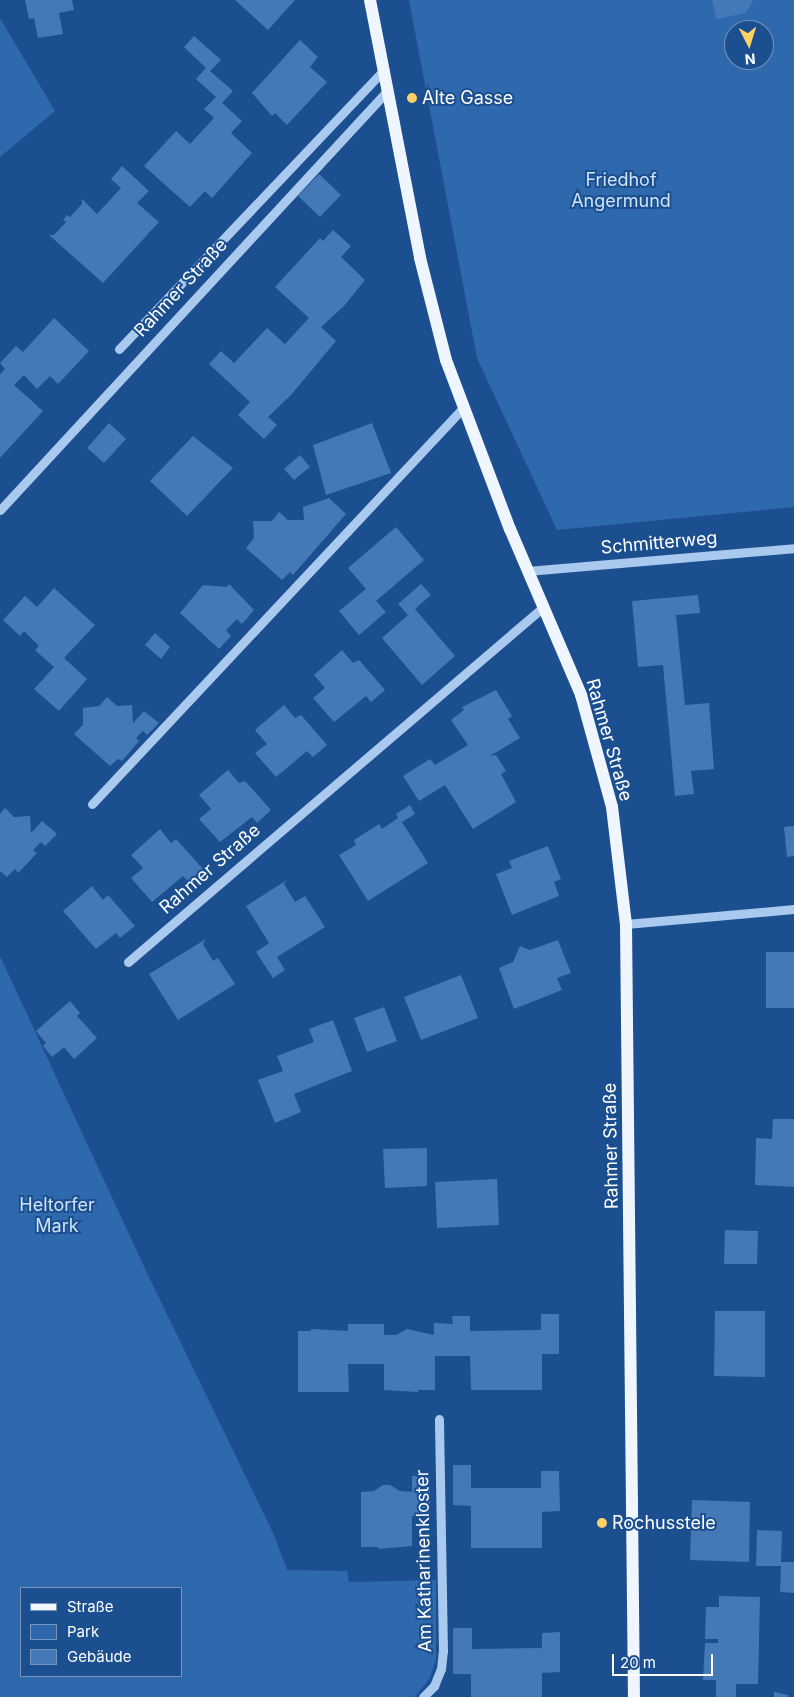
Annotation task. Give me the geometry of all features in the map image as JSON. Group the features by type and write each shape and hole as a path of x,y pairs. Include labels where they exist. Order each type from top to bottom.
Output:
{"main road":[{"name":"Rahmer Straße","path":"370,0 433,314 462,408 542,608 581,694 602,762 612,807 626,924 634,1697"}],"street":[{"path":"119,349 384,70"},
{"name":"Rahmer Straße","path":"0,510 388,90"},
{"path":"92,804 462,408"},
{"name":"Schmitterweg","path":"527,571 794,548"},
{"name":"Rahmer Straße","path":"128,962 542,608"},
{"path":"626,924 794,909"},
{"name":"Am Katharinenkloster","path":"423,1697 434,1686 443,1652 439,1419"}],"green space":[{"name":"Friedhof Angermund","path":"409,0 794,0 794,507 557,530 477,358"},
{"path":"0,18 55,111 0,157"},
{"name":"Heltorfer Mark","path":"0,956 148,1275 274,1535 287,1570 347,1571 349,1582 436,1580 436,1659 430,1678 415,1697 0,1697"}],"building":[{"path":"25,0 72,0 74,10 59,13 63,34 38,38 34,18 29,19"},
{"path":"235,0 295,0 268,30"},
{"path":"712,0 753,1 746,13 716,19"},
{"path":"194,36 221,60 210,71 233,91 222,103 242,121 231,133 252,153 212,198 205,191 190,207 144,166 176,131 190,144 214,118 204,109 216,97 196,79 206,68 184,47"},
{"path":"300,40 318,57 310,67 327,82 287,125 275,113 272,116 252,93"},
{"path":"122,166 149,191 137,203 159,222 103,283 49,235 54,235 66,222 63,220 67,215 70,217 82,204 82,199 97,214 121,188 111,179"},
{"path":"319,174 341,195 320,217 298,196"},
{"path":"333,230 351,246 341,257 365,280 344,306 321,327 336,341 291,395 268,417 277,425 264,439 238,415 250,402 209,364 221,351 234,363 267,328 285,344 309,318 275,287 320,238 323,241"},
{"path":"54,318 89,351 58,384 50,376 37,389 24,375 14,385 43,411 0,458 0,374 5,369 0,363 16,346 23,352"},
{"path":"109,423 126,439 104,463 87,448"},
{"path":"372,423 391,473 326,495 313,445"},
{"path":"193,436 233,468 187,516 150,481"},
{"path":"300,455 310,467 294,480 284,469"},
{"path":"329,498 346,514 293,575 290,572 282,580 246,548 254,538 253,521 272,521 279,512 288,520 304,520 303,507"},
{"path":"396,527 424,560 376,601 386,612 359,635 339,611 366,589 348,568"},
{"path":"229,584 254,610 242,624 237,619 226,630 231,636 219,649 180,613 203,585 227,587"},
{"path":"421,584 431,595 415,609 455,656 422,685 382,638 408,615 398,604"},
{"path":"54,588 95,625 64,658 87,679 59,711 34,689 54,667 35,650 39,646 24,631 20,636 3,620 25,596 37,607"},
{"path":"698,595 700,613 676,615 685,705 709,703 714,769 691,771 694,794 675,796 663,665 638,667 632,601"},
{"path":"155,633 170,647 161,659 145,645"},
{"path":"342,650 353,663 359,660 385,690 371,702 366,696 334,722 313,698 325,688 314,675"},
{"path":"496,690 512,716 508,719 520,738 490,756 496,755 506,771 501,774 516,802 473,829 445,785 419,801 403,776 430,759 435,765 468,745 451,720 464,710 462,707"},
{"path":"107,697 117,706 132,705 133,723 144,711 159,723 147,735 143,731 136,738 139,741 122,761 118,759 110,766 74,734 83,725 83,708 99,706"},
{"path":"284,705 295,718 301,715 327,745 313,757 307,751 276,777 255,753 267,744 255,730"},
{"path":"228,770 239,783 245,781 271,810 257,823 252,817 220,842 199,819 211,809 199,795"},
{"path":"410,805 415,814 402,822 428,863 368,901 339,855 356,845 354,840 379,824 382,829 398,818 396,814"},
{"path":"5,808 14,817 30,816 31,833 42,821 57,834 45,846 41,842 33,850 37,853 18,873 15,869 7,877 0,871 0,814"},
{"path":"794,826 794,856 787,857 784,827"},
{"path":"160,829 171,843 176,839 203,869 189,882 183,876 152,902 131,878 143,868 131,855"},
{"path":"548,846 561,879 554,882 559,896 512,915 496,874 512,868 509,861"},
{"path":"287,880 284,884 295,902 305,896 325,927 277,957 285,970 273,978 256,952 269,943 246,906"},
{"path":"92,886 103,900 108,895 135,926 120,938 116,933 96,949 63,911"},
{"path":"206,939 203,944 213,961 218,958 235,984 178,1020 149,974"},
{"path":"558,940 571,973 557,978 562,990 514,1009 499,968 513,962 520,946 530,950"},
{"path":"766,952 794,952 794,1008 766,1008"},
{"path":"461,975 478,1018 421,1040 404,997"},
{"path":"70,1001 80,1013 77,1016 97,1038 74,1059 64,1047 52,1057 43,1046 46,1043 36,1031"},
{"path":"384,1007 397,1041 367,1052 354,1018"},
{"path":"333,1020 352,1071 294,1094 301,1112 275,1123 258,1080 283,1071 277,1056 314,1042 309,1029"},
{"path":"773,1119 794,1119 794,1187 755,1185 756,1138 772,1139"},
{"path":"427,1148 427,1186 385,1188 383,1149"},
{"path":"497,1179 499,1225 437,1228 435,1182"},
{"path":"725,1230 758,1231 757,1264 724,1264"},
{"path":"715,1311 765,1311 765,1377 714,1376"},
{"path":"541,1314 559,1314 559,1354 542,1354 542,1390 471,1390 470,1356 435,1356 435,1390 418,1390 418,1392 384,1390 384,1364 348,1364 349,1392 298,1392 298,1331 311,1331 311,1329 348,1331 348,1324 384,1324 384,1335 396,1335 407,1329 434,1335 434,1323 453,1324 452,1316 470,1316 470,1331 541,1330"},
{"path":"453,1465 471,1465 471,1488 541,1488 541,1471 559,1471 560,1511 542,1512 542,1548 471,1548 471,1506 453,1505"},
{"path":"430,1475 430,1516 412,1516 412,1546 379,1549 378,1547 361,1547 361,1492 374,1491 383,1485 390,1485 400,1491 412,1492 412,1476"},
{"path":"692,1500 750,1502 749,1562 690,1560"},
{"path":"757,1530 782,1531 781,1562 794,1562 794,1593 780,1592 781,1566 756,1566"},
{"path":"719,1596 760,1597 758,1684 736,1684 736,1697 716,1697 716,1680 703,1680 705,1643 718,1643 718,1639 705,1639 706,1607 719,1607"},
{"path":"453,1628 472,1628 472,1649 542,1648 542,1633 560,1632 560,1672 542,1673 542,1697 471,1697 471,1674 453,1674"},
{"path":"774,1692 788,1695 788,1697 774,1697"}],"place":[{"name":"Alte Gasse","path":"412,98"},
{"name":"Rochusstele","path":"602,1523"}]}
